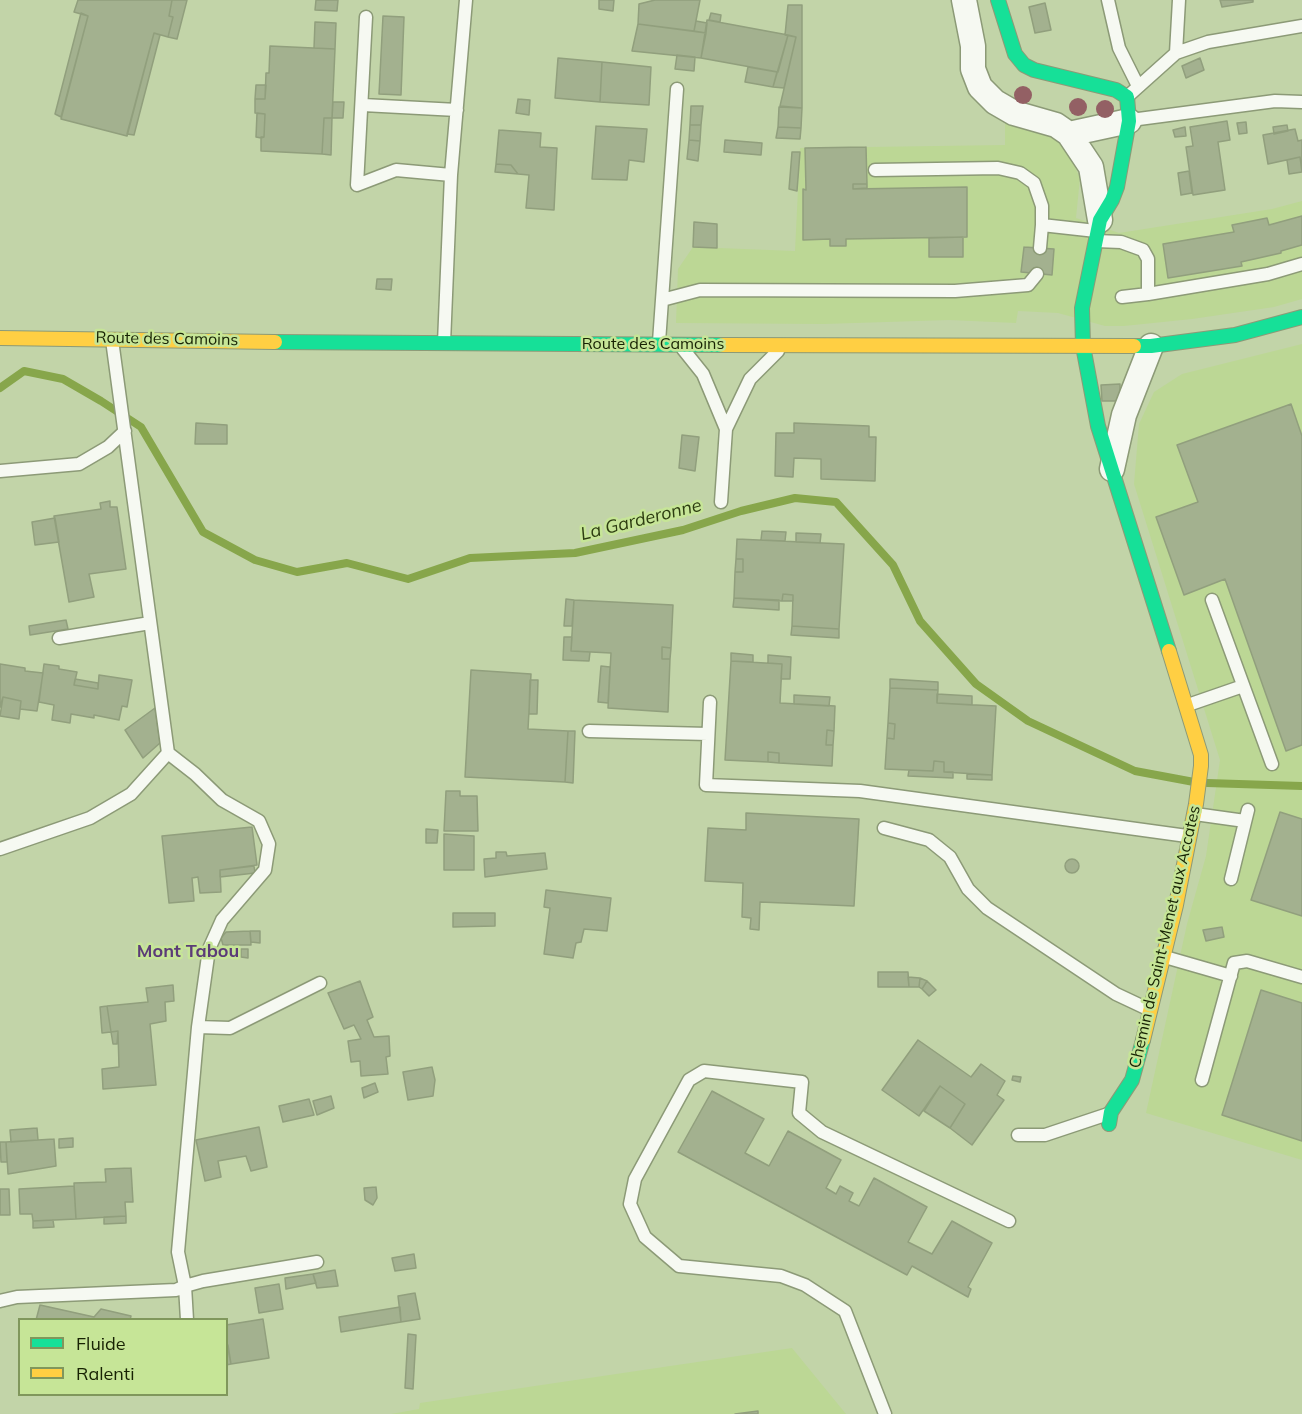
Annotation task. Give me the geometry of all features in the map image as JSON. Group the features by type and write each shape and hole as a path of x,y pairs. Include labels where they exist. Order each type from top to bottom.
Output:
{"main road":[{"path":"998,0 1016,54 1024,65 1034,70 1116,90 1127,97"},
{"name":"Chemin de Saint-Menet aux Accates","path":"1110,1118 1132,1080 1151,1010 1195,809 1201,766 1201,755 1186,705 1098,426 1083,346 1082,308 1098,230 1117,187 1129,121 1127,97"},
{"name":"Route des Camoins","path":"0,338 444,344 1151,346 1235,335 1302,317"}],"street":[{"path":"964,0 973,46 973,69 980,87 995,102 1014,113 1056,125 1070,134 1129,121"},
{"name":"Chemin de Saint-Menet aux Accates","path":"1070,134 1090,167 1098,230"},
{"name":"Chemin de Saint-Menet aux Accates","path":"1112,469 1124,415 1151,346"}],"lane":[{"path":"444,344 451,175 466,0"},
{"path":"1108,0 1119,48 1138,86"},
{"path":"1176,53 1179,0"},
{"path":"366,17 357,185 396,170 451,175"},
{"path":"1127,97 1176,53 1208,42 1302,26"},
{"path":"659,343 677,89"},
{"path":"1129,121 1275,101 1302,102"},
{"path":"363,105 457,110"},
{"path":"876,170 998,168 1020,173 1034,183 1042,206 1040,248"},
{"path":"1042,225 1098,230 1120,242 1143,250 1148,259 1148,294"},
{"path":"1122,297 1268,274 1302,264"},
{"path":"662,300 700,290 956,291 1028,285 1037,274"},
{"path":"112,339 168,753 195,774 222,800 259,821 269,843 266,870 222,920 209,949 198,1027 178,1252 185,1286 187,1318"},
{"path":"679,344 703,374 726,429"},
{"path":"721,502 726,429 750,379 784,346"},
{"path":"0,471 79,464 108,447 125,431"},
{"path":"1212,600 1272,764"},
{"path":"59,638 150,623"},
{"path":"1186,705 1244,686"},
{"path":"710,702 706,785 860,791 1189,836"},
{"path":"589,731 708,734"},
{"path":"0,849 90,818 131,794 168,753"},
{"path":"1195,809 1247,815 1231,879"},
{"path":"884,828 929,840 950,857 968,889 987,908 1116,994 1151,1010"},
{"path":"1163,957 1231,976"},
{"path":"1202,1080 1234,963 1247,961 1302,977"},
{"path":"198,1027 230,1029 320,982"},
{"path":"885,1414 845,1311 806,1285 781,1275 679,1266 645,1237 630,1204 635,1179 689,1080 704,1071 802,1082 799,1113 822,1132 1009,1221"},
{"path":"1018,1135 1045,1135 1110,1118"},
{"path":"0,1301 17,1297 176,1290 203,1281 316,1262"}],"shaded area":[{"path":"1005,120 1053,136 1066,148 1080,178 1076,218 1119,233 1272,209 1302,201 1302,299 1274,307 1124,326 1105,326 1058,313 1018,311 1016,323 949,320 824,324 676,323 678,269 693,247 795,251 800,148 1005,145"},
{"path":"1302,344 1302,1160 1146,1113 1187,924 1206,856 1220,760 1134,484 1139,424 1154,392 1182,374"},
{"path":"792,1348 846,1414 391,1414 419,1409 420,1403"}],"building":[{"path":"78,0 172,0 169,16 173,17 168,37 154,33 127,136 61,119 88,16 74,12"},
{"path":"172,0 187,0 177,39 168,37 173,17 169,16"},
{"path":"316,0 338,0 337,11 315,10"},
{"path":"599,0 614,0 613,11 599,9"},
{"path":"655,0 700,0 694,31 638,24 639,4"},
{"path":"1220,0 1253,0 1253,2 1222,7"},
{"path":"1045,3 1051,30 1035,33 1029,7"},
{"path":"788,5 802,5 802,108 780,106 796,37 785,35"},
{"path":"81,13 88,16 61,117 55,114"},
{"path":"711,13 721,15 720,22 709,20"},
{"path":"383,16 404,17 401,95 379,94"},
{"path":"707,20 788,35 778,72 701,58"},
{"path":"696,21 707,23 706,33 694,31"},
{"path":"315,22 336,23 335,49 314,48"},
{"path":"638,24 706,33 701,58 632,51"},
{"path":"154,33 160,35 134,135 127,134"},
{"path":"788,35 796,37 784,88 773,87"},
{"path":"270,46 335,49 332,118 324,118 322,154 261,151 265,114 255,113 255,99 265,99"},
{"path":"677,55 695,57 694,71 675,69"},
{"path":"558,58 602,62 600,102 555,98"},
{"path":"1200,58 1204,70 1186,78 1182,66"},
{"path":"602,62 651,67 649,105 600,102"},
{"path":"748,67 777,72 773,87 745,82"},
{"path":"256,85 266,85 265,99 255,99"},
{"path":"518,99 530,100 529,115 516,113"},
{"path":"333,102 344,102 343,118 332,118"},
{"path":"691,106 703,106 701,125 690,125"},
{"path":"779,107 802,108 801,128 778,127"},
{"path":"257,113 265,114 264,137 261,138 256,137"},
{"path":"324,118 332,118 331,155 322,154"},
{"path":"1227,121 1230,140 1218,142 1225,190 1193,195 1186,147 1193,146 1190,127"},
{"path":"1246,122 1247,133 1239,134 1237,123"},
{"path":"690,125 701,125 700,141 689,140"},
{"path":"1287,125 1288,131 1274,134 1273,127"},
{"path":"596,126 647,129 644,162 629,160 627,180 592,179"},
{"path":"778,127 801,128 800,139 776,138"},
{"path":"1185,127 1186,136 1175,137 1173,130"},
{"path":"1295,129 1298,141 1302,140 1302,169 1300,157 1268,164 1263,135"},
{"path":"499,130 541,133 540,147 557,148 554,210 526,208 529,175 518,174 511,165 496,164"},
{"path":"689,140 700,141 698,161 687,159"},
{"path":"725,140 762,143 761,155 724,152"},
{"path":"866,147 867,184 853,184 853,189 967,187 967,237 846,239 846,246 830,246 830,239 803,240 803,189 806,190 805,148"},
{"path":"792,152 800,152 797,191 789,189"},
{"path":"1300,157 1302,172 1289,174 1287,160"},
{"path":"496,164 511,165 518,174 495,172"},
{"path":"1189,171 1192,193 1181,195 1178,173"},
{"path":"853,184 867,184 867,188 853,189"},
{"path":"1302,216 1302,245 1281,251 1281,253 1241,262 1242,266 1168,278 1163,244 1234,232 1232,225 1267,218 1269,225"},
{"path":"694,222 717,224 717,248 693,247"},
{"path":"963,237 963,257 929,257 929,238"},
{"path":"1024,247 1054,249 1052,275 1021,272"},
{"path":"377,279 392,279 391,290 376,289"},
{"path":"1120,384 1120,401 1102,401 1101,385"},
{"path":"1291,404 1302,436 1302,745 1286,751 1225,579 1184,595 1156,517 1198,502 1177,445"},
{"path":"196,423 227,425 227,444 195,444"},
{"path":"794,423 869,426 869,437 876,437 875,481 821,479 821,459 794,458 793,477 775,476 776,433 794,433"},
{"path":"682,435 699,437 695,471 679,468"},
{"path":"110,501 110,507 117,507 126,569 89,574 94,597 69,602 54,516 101,509 100,503"},
{"path":"55,518 59,542 35,545 32,522"},
{"path":"762,531 786,532 785,541 761,540"},
{"path":"796,533 821,534 820,543 796,542"},
{"path":"737,539 844,544 839,629 792,626 793,595 783,594 782,601 734,598 735,572 743,572 743,559 736,559"},
{"path":"736,559 743,559 743,572 735,572"},
{"path":"783,594 793,595 793,601 782,601"},
{"path":"734,598 779,600 779,610 733,607"},
{"path":"566,599 574,600 572,626 564,626"},
{"path":"574,600 673,605 671,648 662,647 662,659 670,659 668,712 608,708 611,653 571,651"},
{"path":"66,620 68,629 30,635 29,626"},
{"path":"792,626 839,629 839,638 791,635"},
{"path":"564,637 572,637 571,651 590,652 589,661 563,660"},
{"path":"662,647 671,648 670,659 662,659"},
{"path":"731,653 753,655 753,662 731,661"},
{"path":"768,655 791,657 790,679 781,679 782,664 768,663"},
{"path":"731,661 782,664 780,703 835,706 834,731 827,730 826,745 833,745 832,766 779,763 779,753 768,752 768,762 725,760"},
{"path":"0,664 43,673 37,711 20,709 21,701 3,697 0,707"},
{"path":"44,664 77,672 74,685 98,689 99,675 132,680 127,707 122,706 119,720 94,715 94,718 71,714 70,723 52,720 54,705 39,702"},
{"path":"601,666 610,667 608,703 598,702"},
{"path":"471,670 531,674 528,729 568,731 565,782 465,777"},
{"path":"75,679 98,683 98,689 74,685"},
{"path":"890,679 938,682 938,690 890,688"},
{"path":"530,680 538,680 537,714 529,714"},
{"path":"890,688 938,690 937,703 996,706 992,775 944,772 944,762 934,761 933,771 885,769 887,738 894,739 895,724 888,723"},
{"path":"937,694 972,696 972,705 937,703"},
{"path":"794,695 830,697 829,706 794,704"},
{"path":"3,697 21,701 19,719 0,716"},
{"path":"155,708 160,743 143,758 125,730"},
{"path":"888,723 895,724 894,739 887,738"},
{"path":"827,730 834,731 833,745 826,745"},
{"path":"568,731 575,731 573,783 565,782"},
{"path":"768,752 779,753 779,763 768,762"},
{"path":"934,761 944,762 944,772 953,772 953,778 908,776 909,770 933,771"},
{"path":"967,774 992,775 992,780 967,779"},
{"path":"446,791 460,791 460,796 477,796 478,831 444,831"},
{"path":"1280,812 1302,819 1302,916 1251,900"},
{"path":"746,813 859,819 854,906 760,902 759,930 750,929 751,918 742,917 743,883 705,881 708,828 746,830"},
{"path":"252,827 257,865 220,870 221,892 200,893 198,877 192,878 194,901 169,903 162,836"},
{"path":"426,829 438,830 437,843 426,843"},
{"path":"444,834 474,836 474,870 444,870"},
{"path":"496,852 506,852 507,856 545,853 547,869 485,877 484,859 496,858"},
{"path":"1072,859 1077,861 1079,866 1077,871 1072,873 1067,871 1065,866 1067,861"},
{"path":"254,866 255,873 220,877 220,870"},
{"path":"546,890 611,898 607,931 584,929 581,942 576,943 573,958 544,954 550,908 544,907"},
{"path":"453,913 495,913 495,926 453,927"},
{"path":"1222,927 1224,937 1206,941 1203,930"},
{"path":"250,931 260,931 260,943 251,942"},
{"path":"250,931 251,945 223,945 221,938 226,932"},
{"path":"241,949 248,949 248,958 241,957"},
{"path":"878,972 908,972 909,987 878,987"},
{"path":"908,977 920,978 919,987 909,987"},
{"path":"920,978 927,981 922,989 919,987"},
{"path":"360,981 373,1017 367,1020 374,1037 389,1036 390,1056 386,1057 388,1074 361,1076 360,1061 351,1062 348,1041 361,1039 354,1025 344,1029 328,993"},
{"path":"927,981 936,990 929,996 922,989"},
{"path":"173,985 174,1001 165,1002 166,1021 150,1024 156,1085 103,1089 102,1069 119,1067 118,1031 111,1032 107,1006 148,1002 146,988"},
{"path":"1261,990 1302,1003 1302,1141 1222,1115"},
{"path":"107,1006 111,1032 102,1033 100,1007"},
{"path":"118,1031 117,1044 113,1044 111,1032"},
{"path":"918,1040 971,1077 981,1064 1005,1081 997,1095 1004,1100 972,1145 950,1128 965,1104 940,1086 919,1116 882,1090"},
{"path":"432,1067 435,1080 433,1096 408,1100 403,1072"},
{"path":"1013,1076 1021,1077 1020,1082 1012,1080"},
{"path":"375,1083 378,1092 364,1098 362,1088"},
{"path":"940,1086 965,1104 950,1128 924,1111"},
{"path":"712,1091 764,1119 745,1153 769,1166 788,1131 841,1160 826,1188 836,1194 840,1186 853,1193 849,1201 859,1206 874,1178 927,1207 908,1242 932,1254 952,1221 992,1243 968,1287 971,1289 968,1297 912,1266 907,1275 678,1152"},
{"path":"331,1096 334,1108 317,1115 313,1101"},
{"path":"309,1099 314,1115 283,1122 279,1106"},
{"path":"259,1127 267,1167 251,1171 246,1156 218,1161 221,1177 205,1181 196,1140"},
{"path":"37,1128 38,1140 11,1142 10,1130"},
{"path":"73,1138 73,1147 59,1148 59,1139"},
{"path":"54,1139 56,1166 8,1174 6,1142"},
{"path":"0,1142 6,1142 7,1162 1,1162"},
{"path":"131,1168 133,1202 125,1202 126,1216 76,1219 74,1183 106,1182 105,1169"},
{"path":"74,1186 76,1219 33,1221 32,1214 20,1214 19,1189"},
{"path":"376,1187 377,1198 373,1205 365,1200 364,1188"},
{"path":"0,1189 9,1189 10,1215 0,1215"},
{"path":"126,1216 126,1223 104,1224 104,1217"},
{"path":"53,1220 54,1227 33,1228 33,1221"},
{"path":"414,1254 416,1268 395,1271 392,1258"},
{"path":"335,1270 338,1286 317,1288 313,1274"},
{"path":"313,1274 316,1283 286,1289 285,1278"},
{"path":"279,1284 283,1309 259,1313 255,1288"},
{"path":"415,1293 420,1319 401,1322 398,1296"},
{"path":"40,1305 94,1317 101,1309 131,1316 130,1318 37,1318"},
{"path":"400,1307 401,1322 341,1332 339,1317"},
{"path":"263,1319 269,1358 231,1364 228,1349 228,1325"},
{"path":"408,1334 416,1335 413,1389 405,1388"},
{"path":"228,1345 231,1364 228,1365"},
{"path":"758,1411 758,1414 735,1414"}],"waterway":[{"name":"La Garderonne","path":"0,388 24,371 63,379 101,401 141,427 203,532 255,560 297,572 347,563 408,579 470,558 575,553 683,530 741,511 795,498 836,502 893,565 920,621 976,684 1028,721 1135,771 1194,782"},
{"name":"La Garderonne","path":"1207,783 1302,786"}],"traffic: fast":[{"path":"998,0 1015,54 1024,65 1034,70 1116,90 1127,97 1129,121 1117,187 1100,220 1082,308 1083,346 1098,426 1169,651"},
{"path":"1134,346 1151,346 1235,335 1302,317"},
{"path":"275,342 723,345"},
{"path":"1109,1124 1111,1112 1132,1080 1143,1040"}],"traffic: slow":[{"path":"0,338 275,342"},
{"path":"723,345 1134,346"},
{"path":"1143,1040 1176,905 1196,804 1201,766 1201,755 1169,651"}],"district":[{"name":"Mont Tabou","path":"188,952"}]}
